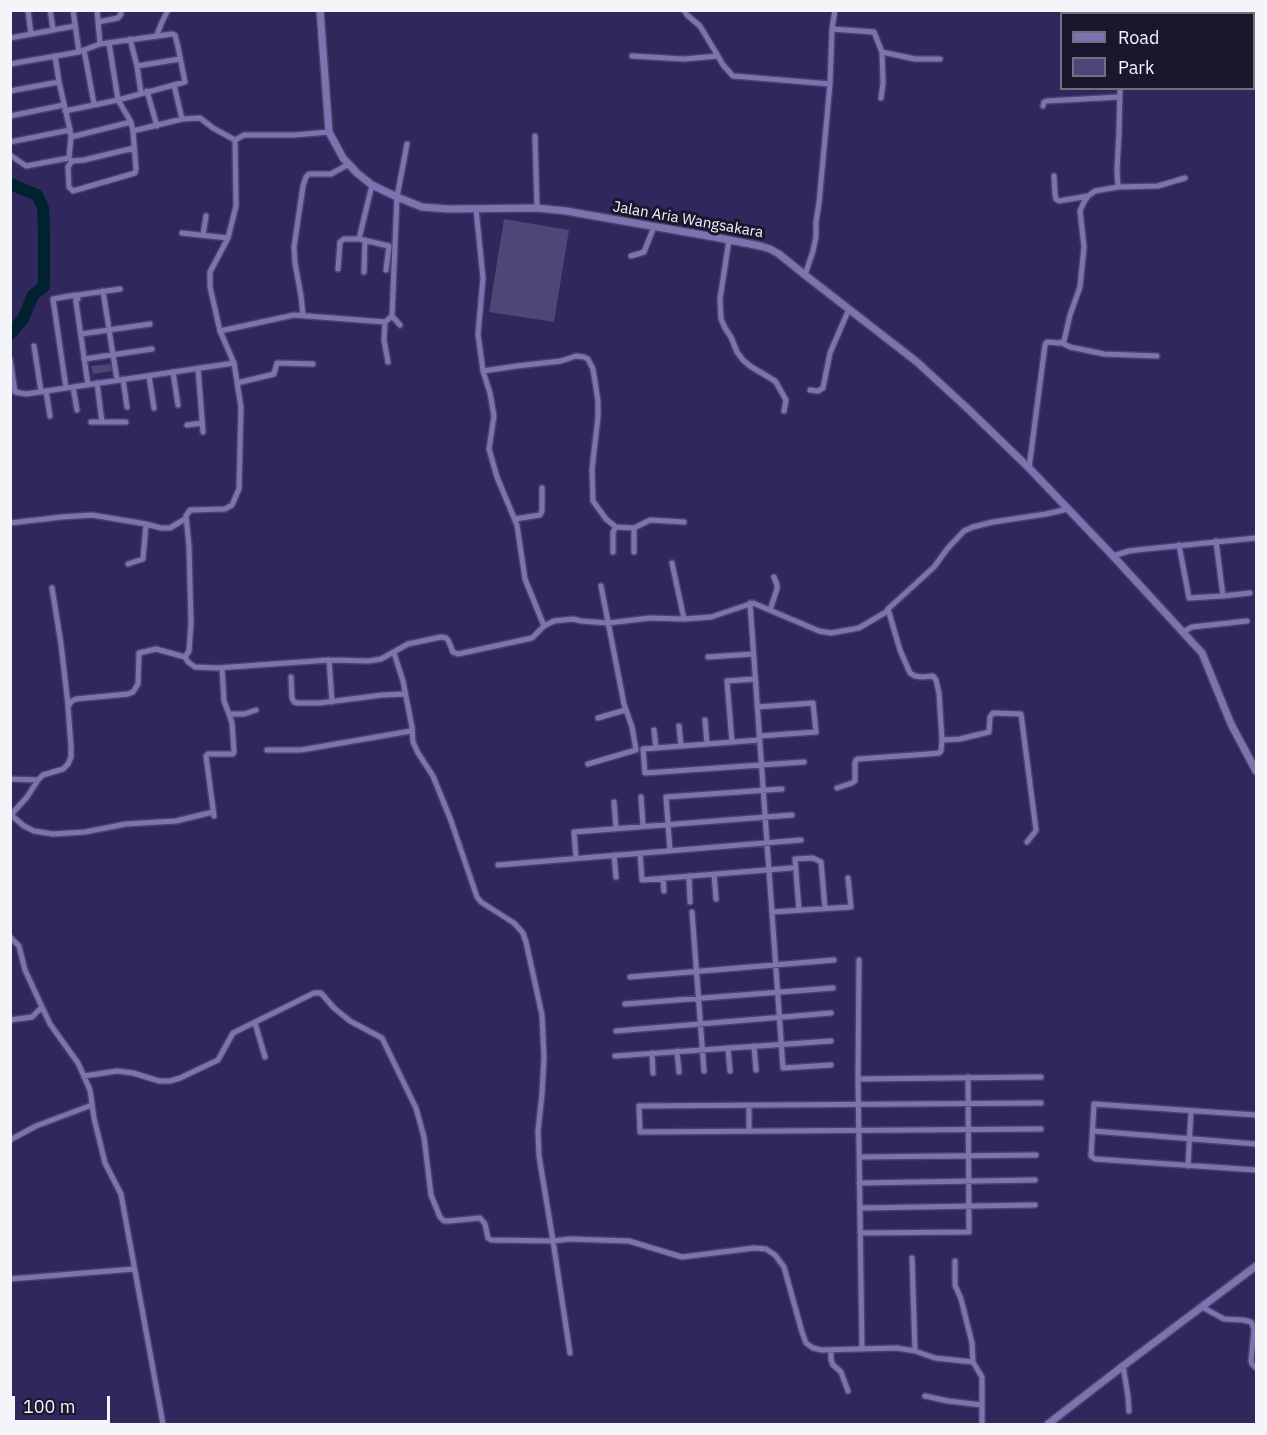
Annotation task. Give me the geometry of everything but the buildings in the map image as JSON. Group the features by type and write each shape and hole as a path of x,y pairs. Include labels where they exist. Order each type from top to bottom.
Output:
{"street":[{"path":"28,10 31,34"},
{"path":"50,10 53,29"},
{"path":"73,10 94,104"},
{"path":"97,10 100,44"},
{"path":"98,22 118,18 121,10"},
{"path":"157,35 168,10"},
{"name":"Jalan Aria Wangsakara","path":"320,10 329,132 339,152 372,185 422,207 476,209 537,207 770,249 917,362 1029,468 1202,653 1231,724 1257,771"},
{"path":"684,10 700,26 723,66 733,76 830,84"},
{"path":"805,275 816,237 830,84 831,29 835,10"},
{"path":"10,38 75,26"},
{"path":"831,29 874,32 882,52 881,98"},
{"path":"10,64 81,51 100,44 172,34 175,35 185,80 184,83 118,100 10,116"},
{"path":"130,39 144,92 157,126"},
{"path":"55,56 70,130 71,160 68,167 69,187 73,191 135,173 136,169 133,131 118,100 109,43"},
{"path":"882,52 915,58 940,59"},
{"path":"632,56 684,58 718,56"},
{"path":"137,66 180,59"},
{"path":"10,90 59,82"},
{"path":"174,85 183,119"},
{"path":"1118,188 1120,90"},
{"path":"1043,106 1047,101 1119,97"},
{"path":"133,131 183,119 202,118 213,128 235,140"},
{"path":"71,138 130,122"},
{"path":"10,142 70,130"},
{"path":"235,140 244,135 329,132"},
{"path":"535,136 537,207"},
{"path":"10,523 92,516 170,528 185,519 190,510 225,509 232,505 239,489 241,407 234,363 220,331 210,286 210,272 228,238 236,206 235,140"},
{"path":"400,325 392,316 397,197 407,144"},
{"path":"10,155 26,166 134,148"},
{"path":"303,315 294,246 303,186 309,174 331,174 349,164"},
{"path":"1054,176 1056,200 1059,201 1088,196 1095,191 1158,186 1185,178"},
{"path":"364,272 362,239 372,185"},
{"path":"1062,343 1080,287 1084,247 1080,212 1088,196"},
{"path":"476,209 483,278 478,334 483,371 494,416 489,449 497,477 520,533 525,579 544,626"},
{"path":"203,235 206,216"},
{"path":"631,256 644,252 654,227"},
{"path":"182,233 228,238"},
{"path":"338,269 339,242 344,239 362,239 389,246 386,270"},
{"path":"729,240 720,292 721,319 742,360 775,381 786,400 784,411"},
{"path":"82,334 78,295 120,289"},
{"path":"103,291 113,354 127,407"},
{"path":"76,410 53,299 75,296 86,358 102,422"},
{"path":"810,390 818,392 823,388 830,353 849,309"},
{"path":"220,331 261,321 303,315 385,322 392,316"},
{"path":"385,322 384,340 388,362"},
{"path":"82,334 150,324"},
{"path":"1029,468 1047,342 1062,343 1070,348 1113,356 1157,356"},
{"path":"34,346 50,416"},
{"path":"86,358 152,349"},
{"path":"483,371 561,361 576,356 588,359 593,369 598,401 592,497 606,519 616,527 634,528 650,520 684,522"},
{"path":"10,359 15,392 26,394 234,363"},
{"path":"237,383 274,374 277,363 313,364"},
{"path":"198,368 203,432"},
{"path":"173,372 178,405"},
{"path":"149,376 154,408"},
{"path":"92,422 126,422"},
{"path":"188,425 202,423"},
{"path":"515,519 540,515 542,488"},
{"path":"68,706 76,699 133,692 138,684 139,654 156,649 185,657 195,667 222,668 329,660 375,661 408,644 441,637 448,640 454,653 458,654 532,638 544,626 554,621 573,619 608,623 650,618 711,617 750,603 756,603 819,631 831,633 859,628 888,609 934,567 964,531 993,522 1068,509"},
{"path":"185,519 189,546 191,623 189,651 185,657"},
{"path":"128,564 143,559 146,524"},
{"path":"613,552 613,532 616,527"},
{"path":"634,528 634,552"},
{"path":"1113,556 1129,551 1257,538"},
{"path":"1215,541 1223,596"},
{"path":"1179,545 1190,598 1250,593"},
{"path":"672,563 684,619"},
{"path":"770,610 777,590 774,577"},
{"path":"588,764 636,750 601,586"},
{"path":"52,588 68,706 71,757 63,769 43,775 11,816 34,831 53,834 85,832 126,824 176,821 213,814 206,756 208,753 231,754 234,752 232,723 224,701 222,668"},
{"path":"750,603 783,1068 831,1065"},
{"path":"837,788 855,781 855,763 858,759 941,751 939,693 936,680 933,676 915,676 910,672 900,650 888,609"},
{"path":"1183,632 1192,627 1247,621"},
{"path":"394,653 403,681 413,742 433,776 477,897 514,923 523,933 526,942 542,1015 544,1058 543,1094 538,1131 539,1156 570,1353"},
{"path":"708,657 753,654"},
{"path":"329,660 332,702"},
{"path":"291,676 294,702 306,704 382,694 405,694"},
{"path":"732,742 727,681 755,679"},
{"path":"757,707 813,703 816,732 643,749 645,774 804,762"},
{"path":"229,714 244,714 256,710"},
{"path":"598,718 626,710"},
{"path":"942,741 989,732 990,717 993,713 1021,714 1036,830 1027,842"},
{"path":"705,720 707,744"},
{"path":"679,726 681,746"},
{"path":"654,730 656,748"},
{"path":"267,750 301,750 411,731"},
{"path":"10,779 38,780"},
{"path":"670,851 666,797 782,789"},
{"path":"641,797 643,826"},
{"path":"614,802 616,828"},
{"path":"576,858 574,832 792,814"},
{"path":"498,865 801,840"},
{"path":"640,853 642,880 790,868"},
{"path":"614,855 616,877"},
{"path":"799,910 795,859 813,858 821,862 825,908"},
{"path":"714,874 716,899"},
{"path":"689,876 690,902"},
{"path":"663,878 664,891"},
{"path":"772,912 851,907 848,878"},
{"path":"692,912 705,1071"},
{"path":"10,937 19,946 25,970 50,1024 78,1063 90,1090 93,1118 105,1163 121,1194 163,1425"},
{"path":"630,977 834,960"},
{"path":"859,960 858,1104 862,1349"},
{"path":"624,1004 833,988"},
{"path":"84,1076 117,1071 132,1072 159,1081 180,1078 218,1060 233,1033 314,993 321,993 350,1021 382,1038 416,1108 424,1137 431,1195 444,1221 480,1218 491,1240 629,1241 682,1257 754,1248 766,1249 775,1255 784,1268 802,1332 806,1343 813,1348 822,1350 897,1348 935,1358 973,1362"},
{"path":"10,1020 32,1017 42,1007"},
{"path":"616,1030 831,1013"},
{"path":"255,1023 265,1057"},
{"path":"615,1056 831,1041"},
{"path":"754,1046 756,1070"},
{"path":"728,1048 730,1071"},
{"path":"677,1052 679,1072"},
{"path":"652,1053 653,1073"},
{"path":"860,1233 969,1232 968,1077"},
{"path":"858,1079 1041,1077"},
{"path":"1041,1102 639,1106 640,1131 1041,1129"},
{"path":"1257,1115 1094,1104 1091,1155 1095,1159 1257,1170"},
{"path":"10,1140 36,1126 92,1105"},
{"path":"749,1105 749,1131"},
{"path":"1188,1166 1191,1111"},
{"path":"1093,1131 1257,1144"},
{"path":"859,1157 1036,1155"},
{"path":"860,1183 1035,1180"},
{"path":"860,1208 1035,1205"},
{"path":"912,1258 915,1351"},
{"path":"955,1262 955,1285 972,1343 973,1362 982,1377 982,1425"},
{"path":"1048,1425 1257,1266"},
{"path":"10,1279 134,1269"},
{"path":"1202,1307 1224,1319 1251,1322 1254,1329 1251,1363 1257,1368"},
{"path":"831,1350 833,1365 841,1372 848,1391"},
{"path":"1123,1366 1129,1411"},
{"path":"925,1396 982,1405"}],"green space":[{"path":"504,219 569,230 554,322 489,312"},
{"path":"110,364 112,371 93,374 91,366"}],"waterway":[{"path":"10,184 37,195 43,208 44,232 44,286 33,295 23,319 10,334"}]}
